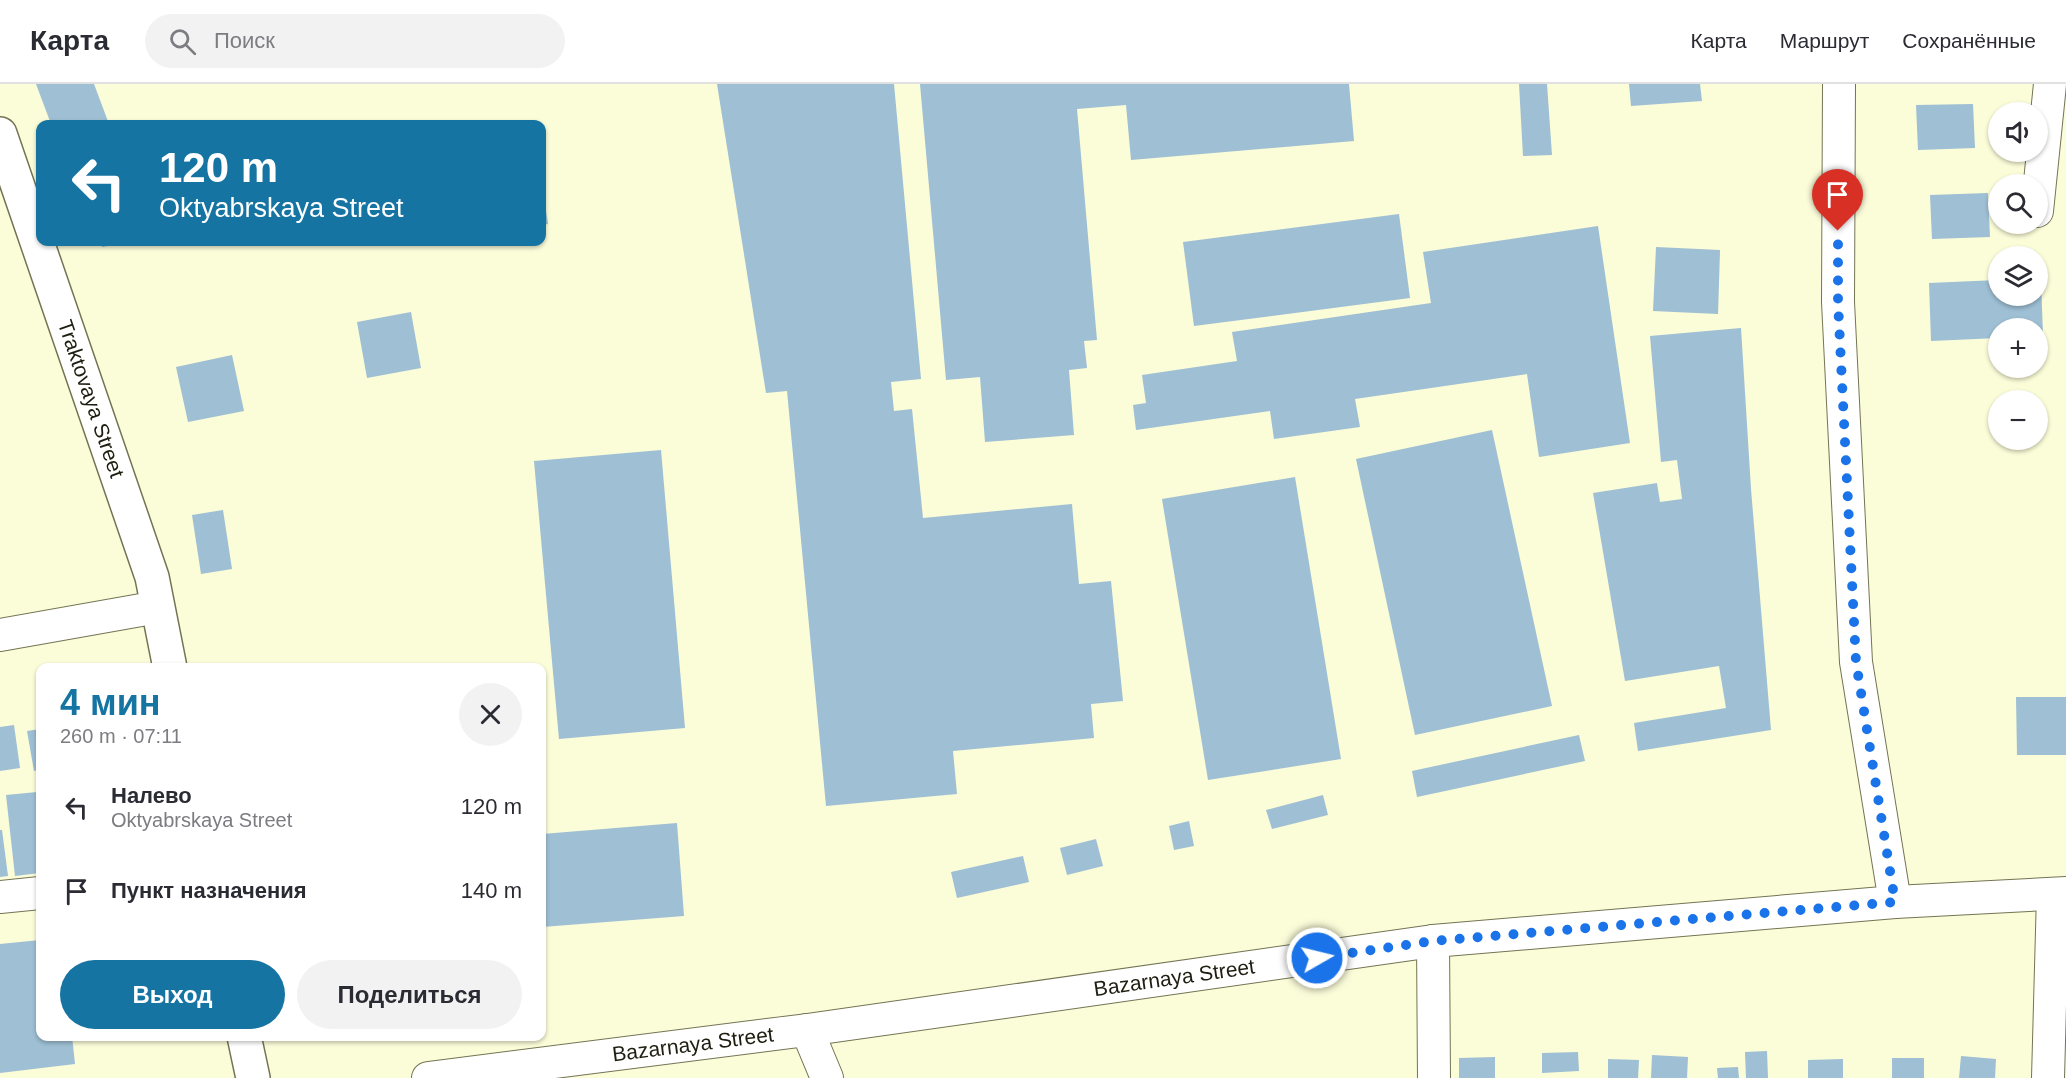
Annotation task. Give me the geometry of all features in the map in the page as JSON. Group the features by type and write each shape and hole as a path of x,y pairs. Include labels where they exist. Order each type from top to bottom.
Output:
{"main road":[{"name":"Traktovaya Street","path":"0,134 36,239"},
{"name":"Traktovaya Street","path":"38,246 152,577 169,663"},
{"path":"245,1041 253,1078"}],"street":[{"path":"2041,174 2050,84"},
{"path":"1842,86 1838,302 1856,662 1895,902"},
{"path":"0,635 158,607"},
{"path":"0,897 36,893"},
{"path":"2048,1078 2059,894"},
{"name":"Bazarnaya Street","path":"428,1078 807,1030 1433,941 1895,902 2059,894"},
{"path":"1433,941 1434,1078"},
{"path":"807,1030 827,1078"}],"building":[{"path":"36,84 94,84 108,120 50,120"},
{"path":"717,84 894,84 921,379 891,382 894,411 912,409 923,518 1072,504 1079,584 1111,581 1123,701 1091,704 1094,738 953,751 957,794 826,806 787,391 766,393"},
{"path":"920,84 1349,84 1354,141 1131,160 1126,105 1077,109 1097,340 1084,341 1087,368 1069,370 1074,435 985,442 980,377 946,380"},
{"path":"1519,84 1547,84 1552,155 1523,156"},
{"path":"1629,84 1700,84 1702,101 1631,106"},
{"path":"1973,104 1975,148 1918,150 1916,105"},
{"path":"1988,193 1988,234 1990,237 1932,239 1930,195"},
{"path":"1399,214 1410,298 1194,326 1183,242"},
{"path":"1598,226 1630,443 1539,457 1527,374 1355,399 1360,427 1274,439 1270,411 1136,430 1133,405 1146,403 1142,375 1237,361 1232,332 1431,303 1423,252"},
{"path":"1656,247 1720,250 1718,314 1653,311"},
{"path":"1988,280 1988,306 2042,306 2042,318 1988,318 1988,338 1931,341 1929,283"},
{"path":"411,312 421,368 367,378 357,322"},
{"path":"1741,328 1751,489 1771,730 1638,751 1634,723 1726,708 1719,666 1625,681 1593,493 1657,483 1660,502 1682,499 1677,460 1661,462 1650,336"},
{"path":"232,355 244,411 188,422 176,367"},
{"path":"1492,430 1552,706 1415,735 1356,459"},
{"path":"661,450 685,728 559,739 534,461"},
{"path":"1295,477 1341,759 1208,780 1162,499"},
{"path":"223,510 232,569 201,574 192,515"},
{"path":"2016,697 2066,697 2066,755 2017,755"},
{"path":"14,725 20,768 0,771 0,727"},
{"path":"36,730 36,770 34,771 27,731"},
{"path":"1579,735 1585,761 1417,797 1412,771"},
{"path":"36,792 36,873 15,876 6,795"},
{"path":"1323,795 1328,815 1272,829 1266,810"},
{"path":"1189,821 1194,846 1174,850 1169,826"},
{"path":"677,823 684,916 546,927 546,834"},
{"path":"0,830 2,830 8,876 0,877"},
{"path":"1096,839 1103,866 1067,875 1060,848"},
{"path":"1023,856 1029,882 957,898 951,872"},
{"path":"36,940 36,1041 73,1041 75,1064 0,1073 0,944"},
{"path":"1767,1051 1768,1078 1746,1078 1745,1052"},
{"path":"1578,1052 1579,1071 1542,1073 1542,1053"},
{"path":"1652,1055 1688,1057 1687,1078 1651,1078"},
{"path":"1961,1056 1996,1059 1995,1078 1959,1078"},
{"path":"1495,1057 1495,1078 1459,1078 1459,1058"},
{"path":"1892,1058 1924,1058 1924,1078 1892,1078"},
{"path":"1608,1059 1639,1060 1638,1078 1608,1078"},
{"path":"1843,1059 1843,1078 1808,1078 1808,1060"},
{"path":"1738,1067 1739,1078 1718,1078 1717,1068"}],"route":[{"path":"1317,958 1433,941 1895,902 1856,662 1838,302 1838,231"}]}
